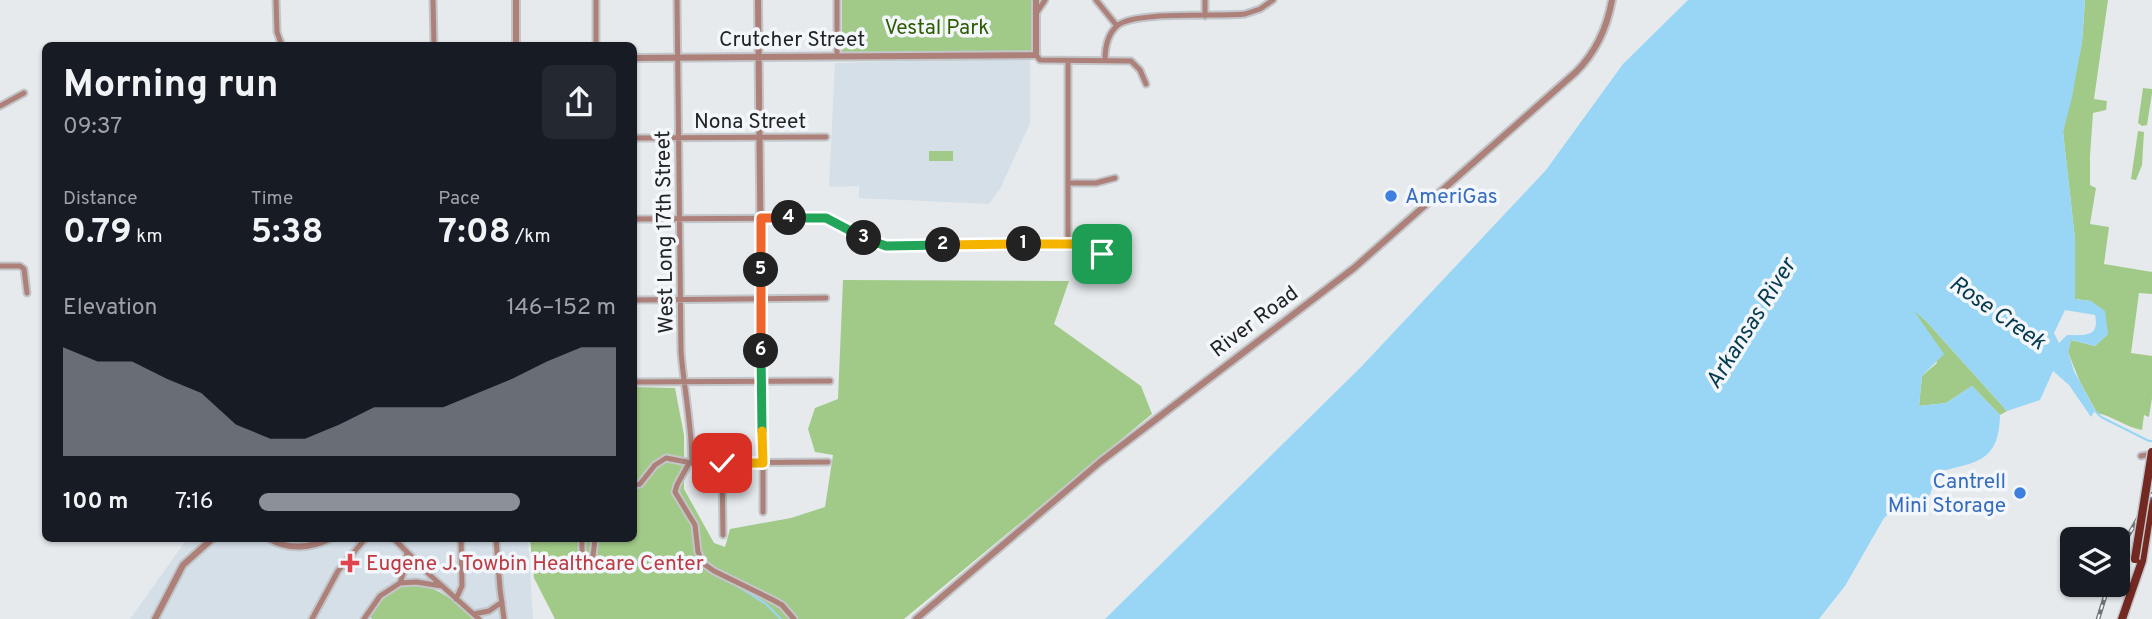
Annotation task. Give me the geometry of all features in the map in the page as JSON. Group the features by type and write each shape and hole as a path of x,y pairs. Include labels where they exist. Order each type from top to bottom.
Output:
{"main road":[{"path":"2122,619 2139,560 2152,453"},
{"path":"2139,560 2150,533 2152,499"}],"street":[{"path":"276,0 276,32 280,42"},
{"path":"433,0 434,42"},
{"path":"516,0 516,42"},
{"path":"596,0 596,42"},
{"name":"West Long 17th Street","path":"677,0 680,300 683,381 691,430 691,463"},
{"path":"758,0 763,512"},
{"path":"837,0 837,57"},
{"path":"1035,0 1036,55"},
{"path":"1036,12 1045,0"},
{"path":"1096,0 1117,26"},
{"path":"1205,0 1205,16"},
{"path":"1105,60 1106,43 1117,26 1125,22 1143,18 1250,13 1273,0"},
{"name":"River Road","path":"915,619 1100,462 1354,268 1576,72 1602,37 1612,0"},
{"name":"Crutcher Street","path":"637,58 1036,55 1040,60 1131,61 1140,70 1146,84"},
{"path":"1068,61 1068,244"},
{"path":"0,106 24,93"},
{"name":"Nona Street","path":"637,138 825,137"},
{"path":"1068,183 1096,183 1115,178"},
{"path":"637,219 826,218 886,246 1068,244 1084,245 1102,254"},
{"path":"0,266 20,266 24,269 27,293"},
{"path":"637,300 826,298"},
{"path":"637,382 830,381"},
{"path":"2141,456 2152,453"},
{"path":"637,484 663,459 672,458 691,463 828,462"},
{"path":"691,463 677,485 676,492 695,525 701,561 710,569 782,605 793,619"},
{"path":"722,463 723,535"},
{"path":"155,619 183,565 209,542"},
{"path":"276,542 283,546 296,547 320,542"},
{"path":"312,619 338,570 362,542"},
{"path":"397,542 477,617 502,602"},
{"path":"456,599 462,586 460,542"},
{"path":"496,542 505,619"},
{"path":"582,542 582,555 588,559 593,556 595,542"},
{"path":"400,583 407,552"},
{"path":"364,619 380,596 400,583 416,582 442,586"}],"shaded area":[{"path":"1030,58 1030,123 1001,187 989,204 859,198 859,186 829,187 835,63"},
{"name":"Eugene J. Towbin Healthcare Center","path":"185,542 528,542 533,619 130,619"}],"green space":[{"name":"Vestal Park","path":"842,0 1032,0 1033,50 842,54"},
{"path":"2085,0 2108,0 2094,99 2107,101 2106,110 2093,113 2090,185 2096,188 2090,224 2109,227 2104,264 2152,272 2152,294 2139,293 2131,353 2152,356 2152,398 2149,417 2144,415 2142,430 2097,413 2068,352 2071,340 2095,346 2108,334 2091,301 2075,299 2075,239 2063,132 2082,42"},
{"path":"2143,88 2152,89 2152,93 2147,125 2142,126 2138,123"},
{"path":"2138,131 2144,132 2142,165 2136,180 2131,179"},
{"path":"929,151 953,151 953,161 929,161"},
{"path":"843,280 1069,281 1054,324 1141,386 1152,414 904,619 555,619 534,578 530,542 637,542 637,387 675,388 684,435 684,489 714,543 725,547 730,529 791,518 825,507 833,455 815,452 808,429 815,408 838,399"},
{"path":"1912,308 2007,411 2000,415 1972,386 1946,403 1919,406 1922,376 1937,363"},
{"path":"412,584 439,592 475,619 372,619 370,616 378,601 393,590"}],"water":[{"name":"Arkansas River","path":"1688,0 2085,0 2082,42 2063,132 2075,239 2075,299 2091,301 2105,311 2108,334 2095,346 2071,340 2068,352 2074,371 2095,410 2091,417 2069,385 2053,371 2040,400 2007,411 1914,311 1944,354 1922,376 1919,406 1946,403 1972,386 2000,415 1999,431 1990,451 1983,457 1938,472 1929,497 1921,506 1897,507 1884,518 1845,586 1819,619 1105,619 1361,367 1546,170 1623,64","holes":["2065,310 2095,315 2093,331 2085,335 2067,335 2059,343 2054,333"]}],"waterway":[{"name":"Rose Creek","path":"2095,411 2101,417 2152,441"},
{"path":"739,587 766,604 781,619"}],"railway":[{"path":"2130,532 2152,494"},
{"path":"2098,619 2105,597"}],"place":[{"name":"AmeriGas","path":"1391,196"},
{"name":"Cantrell Mini Storage","path":"2020,493"},
{"name":"Eugene J. Towbin Healthcare Center","path":"350,563"}],"route":[{"path":"722,463 763,463 761,218 826,218 886,246 1073,243 1087,246 1102,254"}]}
